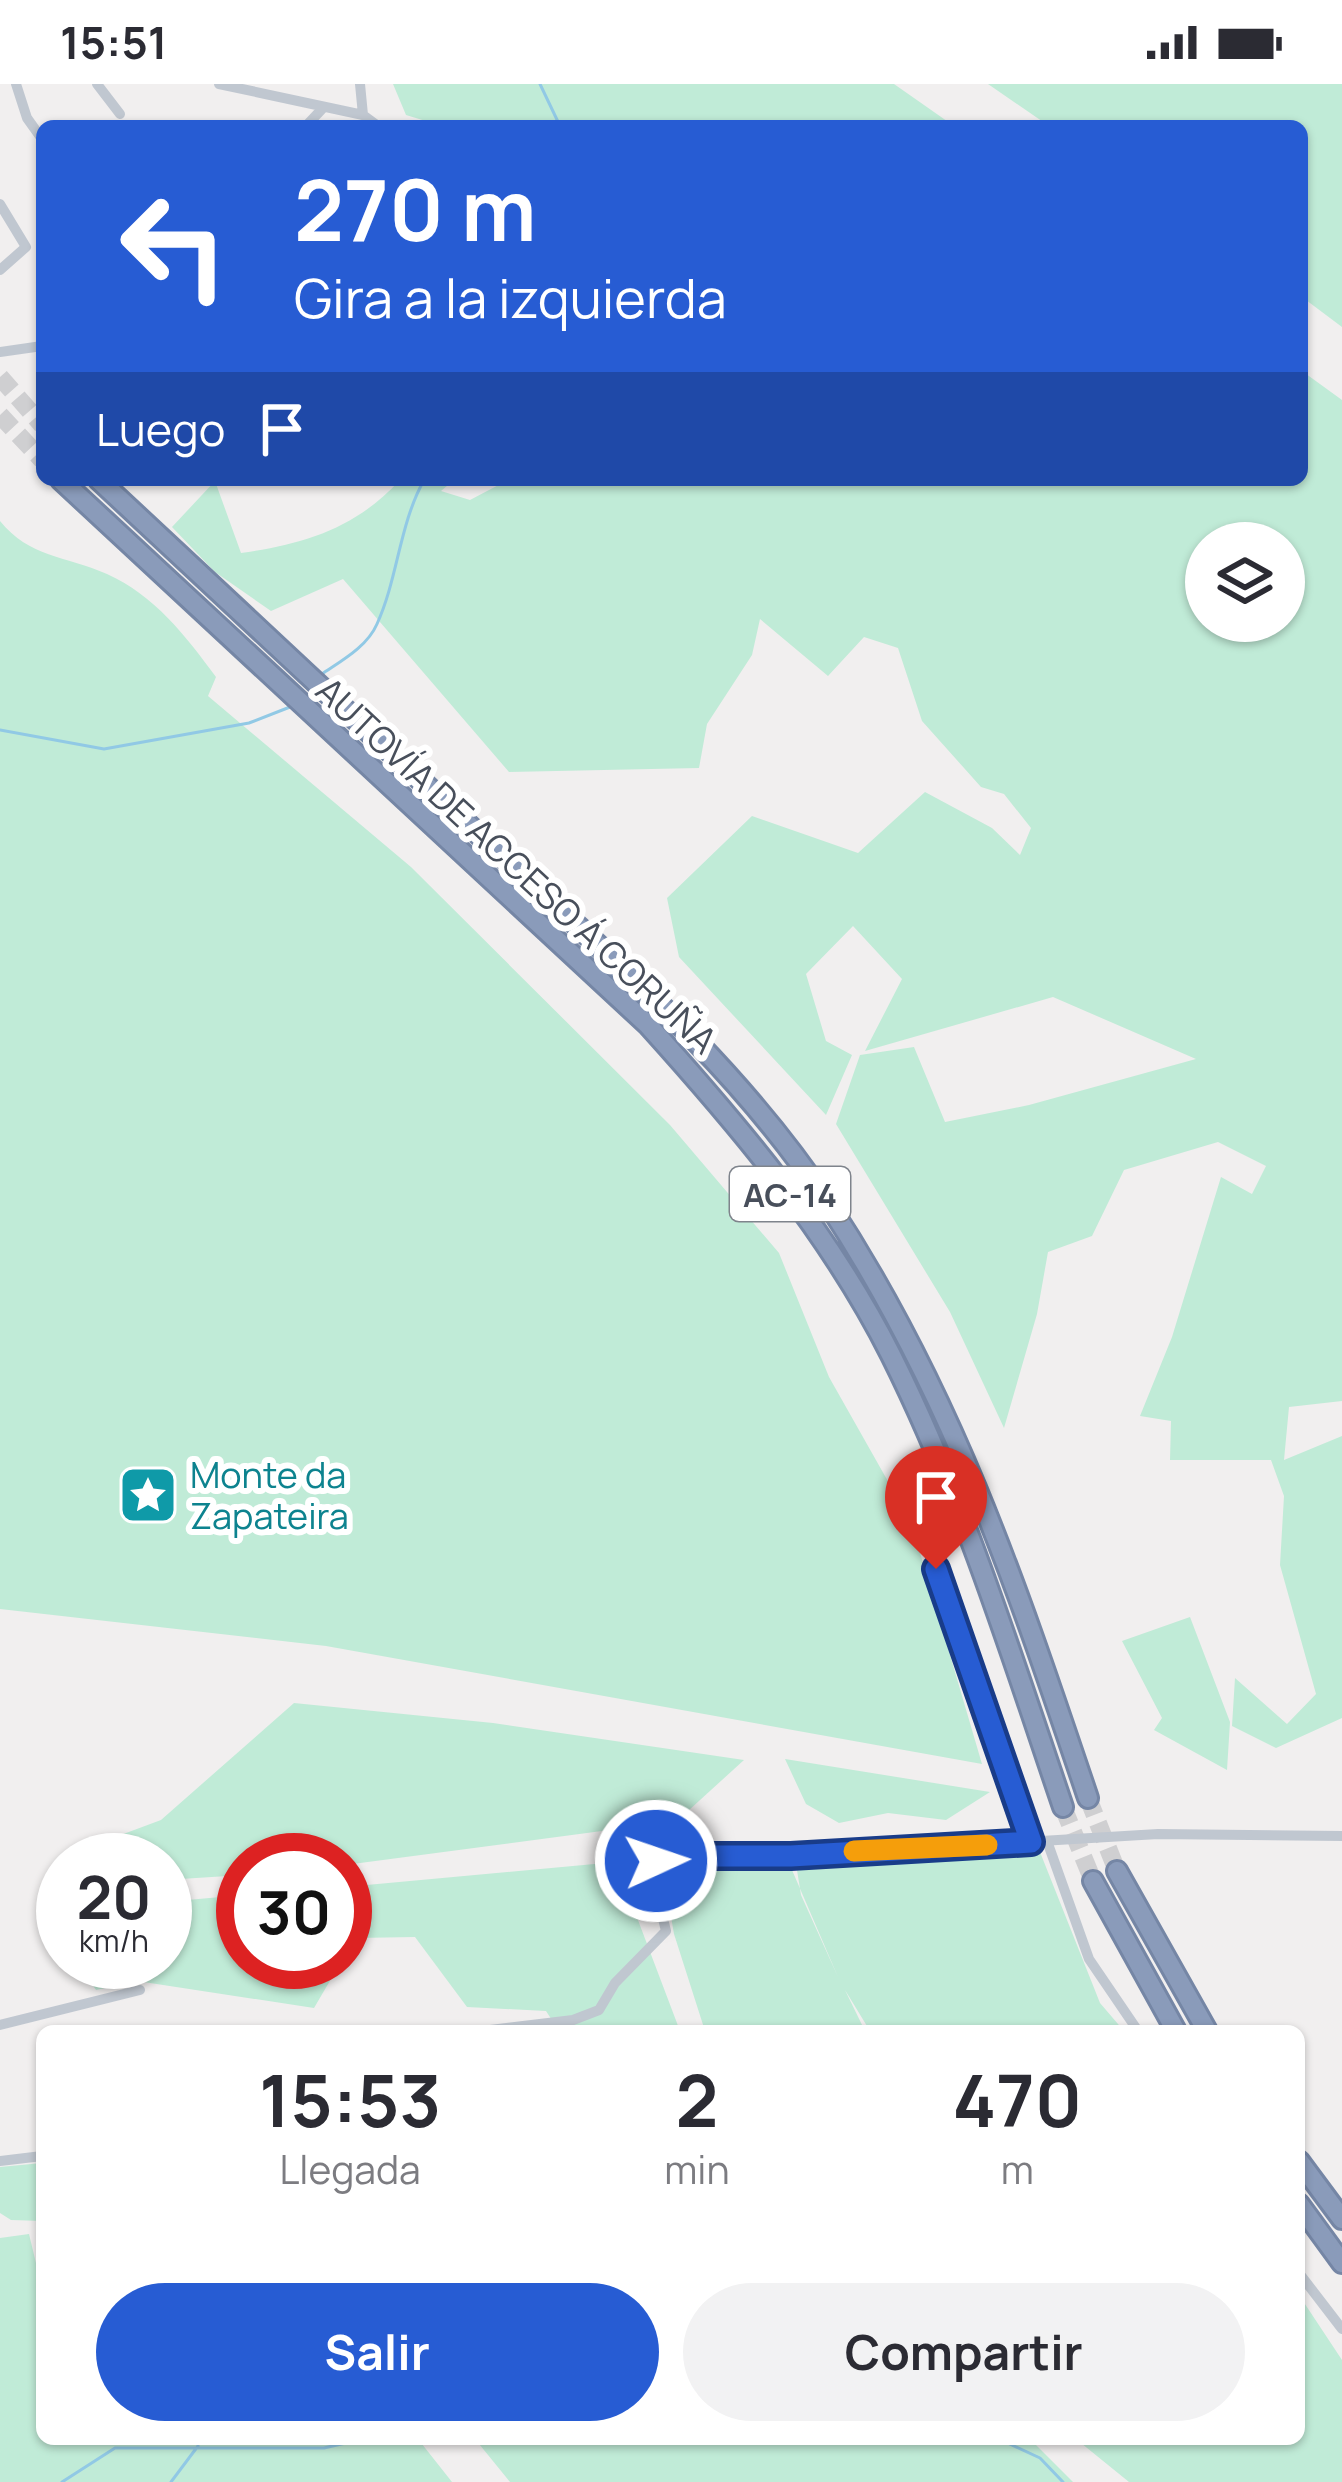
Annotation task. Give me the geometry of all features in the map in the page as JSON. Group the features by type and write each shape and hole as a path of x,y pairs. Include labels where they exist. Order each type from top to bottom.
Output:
{"highway":[{"name":"AUTOVÍA DE ACCESO Á CORUÑA","path":"68,486 648,1025 804,1211 889,1351 945,1473 1063,1807"},
{"name":"AUTOVÍA DE ACCESO Á CORUÑA","path":"105,486 637,982 750,1102 824,1198 915,1346 967,1456 1088,1798"},
{"path":"1118,1870 1204,2025"},
{"path":"1093,1882 1173,2025"},
{"path":"1305,2169 1342,2219"},
{"path":"1305,2212 1342,2263"}],"street":[{"path":"16,84 36,131"},
{"path":"98,84 120,114"},
{"path":"219,84 370,120"},
{"path":"360,84 363,115"},
{"path":"312,120 323,108"},
{"path":"0,204 26,248 0,270"},
{"path":"0,352 36,347"},
{"path":"936,1569 1089,1958 1134,2025"},
{"path":"532,2025 573,2020 599,2010 615,1983 666,1931 650,1865 660,1856 791,1856 1158,1834 1342,1836"},
{"path":"0,2025 140,1990"},
{"path":"0,2162 36,2157"},
{"path":"1305,2281 1342,2329"}],"green space":[{"path":"393,84 894,84 945,120 422,120 406,115"},
{"path":"988,84 1342,84 1342,327 1308,302 1308,120 1040,120"},
{"path":"1308,375 1342,400 1342,1401 1289,1407 1284,1460 1342,1436 1342,1718 1276,1748 1232,1726 1235,1678 1287,1724 1316,1694 1280,1565 1284,1496 1271,1460 1170,1460 1171,1421 1140,1416 1172,1337 1221,1177 1252,1194 1266,1166 1218,1142 1124,1170 1092,1236 1048,1252 1037,1314 1004,1428 950,1312 836,1124 860,1055 914,1047 945,1122 1029,1105 1196,1059 1053,997 865,1051 902,979 853,926 806,974 826,1041 852,1055 826,1115 679,957 667,898 752,816 858,853 925,792 992,828 1020,855 1031,828 1004,794 981,787 922,721 898,648 864,637 828,676 760,619 752,655 707,724 699,768 509,772 343,579 271,611 215,572 172,527 210,486 217,486 241,553 328,531 366,510 394,486 447,486 441,491 470,500 497,486 1308,486"},
{"path":"0,521 23,542 107,574 154,605 216,677 208,696 411,867 670,1125 779,1253 829,1377 911,1522 982,1764 326,1646 0,1609"},
{"path":"1190,1617 1230,1722 1227,1770 1154,1730 1162,1718 1122,1641"},
{"path":"294,1703 493,1723 744,1760 677,1821 372,1861 372,1833 216,1833 216,1877 192,1878 192,1833 126,1833 161,1820"},
{"path":"785,1759 990,1792 946,1820 888,1813 839,1823 806,1804"},
{"path":"1040,1852 1100,2003 1119,2025 866,2025 845,1990 862,2025 703,2025 674,1934 663,1870 789,1863 800,1888 796,1864"},
{"path":"616,1862 678,2025 555,2025 546,2011 467,2007 415,1937 372,1938 372,1885"},
{"path":"216,1897 216,1989 325,1989 314,2008 189,1989 192,1900"},
{"path":"36,2164 36,2221 11,2220 0,2213 0,2167"},
{"path":"29,2234 36,2263 36,2445 423,2445 452,2482 0,2482 0,2238"},
{"path":"1305,2304 1342,2360 1342,2482 1129,2482 1083,2445 1305,2445"},
{"path":"480,2445 1036,2445 1073,2482 510,2482"}],"waterway":[{"path":"540,84 557,120"},
{"path":"322,674 373,632 421,486"},
{"path":"0,730 104,749 249,723 290,707"},
{"path":"62,2482 115,2448 337,2445"},
{"path":"1012,2445 1040,2458 1063,2482"},
{"path":"171,2482 198,2446"}],"tunnel":[{"path":"0,377 36,418"},
{"path":"0,415 36,454"},
{"path":"1088,1798 1117,1871"},
{"path":"1063,1807 1093,1881"}],"slow traffic":[{"path":"854,1851 987,1845"}],"place":[{"name":"Monte da Zapateira","path":"148,1495"}],"route":[{"path":"656,1861 660,1856 791,1856 1031,1842 936,1569"}]}
